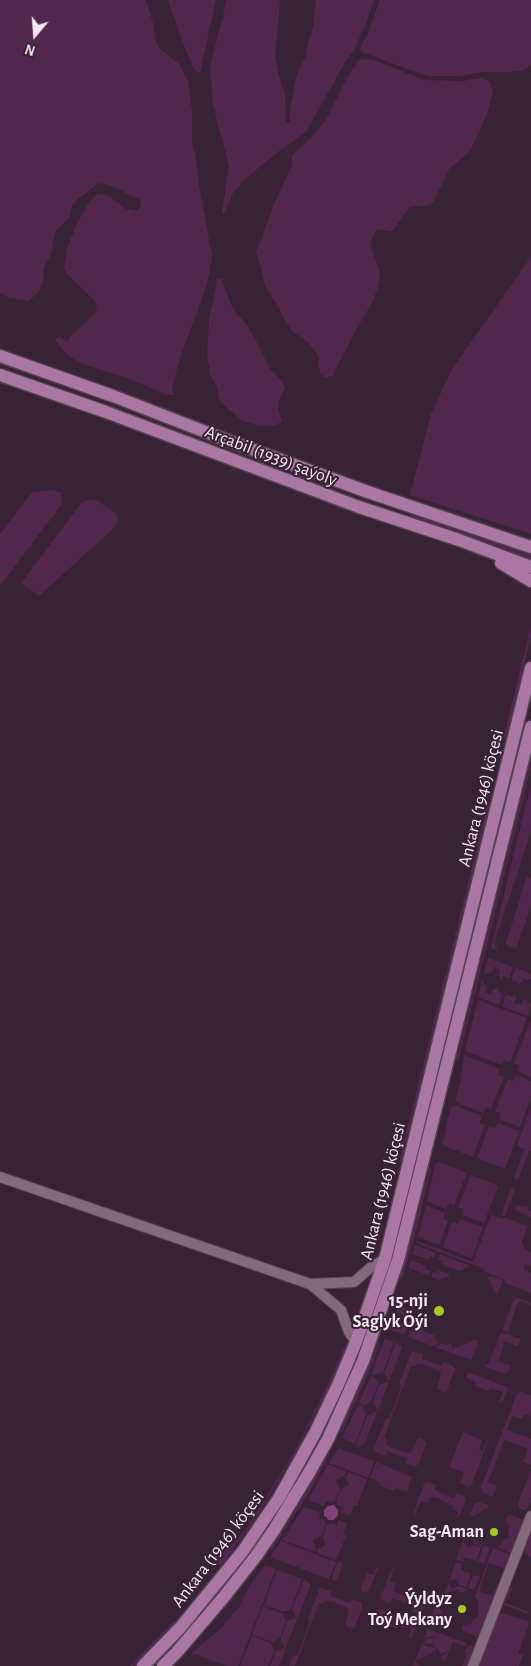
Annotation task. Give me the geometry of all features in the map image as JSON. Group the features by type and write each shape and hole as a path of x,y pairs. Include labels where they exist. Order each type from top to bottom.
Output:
{"main road":[{"name":"Arçabil (1939) şaýoly","path":"0,356 113,396 365,491 531,547"},
{"name":"Arçabil (1939) şaýoly","path":"0,375 375,513 459,540 531,567"},
{"path":"165,435 171,418"},
{"path":"210,452 216,436"},
{"path":"459,540 531,581"},
{"name":"Ankara (1946) köçesi","path":"143,1666 180,1628 243,1551 279,1498 315,1433 356,1342 385,1259 531,668"},
{"name":"Ankara (1946) köçesi","path":"163,1666 223,1598 278,1524 328,1439 364,1362 398,1260 531,727"}],"street":[{"path":"0,1177 310,1284 341,1310 349,1332 356,1342"},
{"path":"310,1284 354,1282 370,1268 385,1259"},
{"path":"473,1666 531,1516"}],"shaded area":[{"path":"0,0 146,0 156,42 160,49 179,64 188,81 192,111 192,142 212,255 209,276 203,296 181,355 172,387 174,395 167,395 128,378 75,360 63,351 55,339 60,336 67,342 93,315 97,308 93,299 67,274 64,268 68,246 77,223 90,201 96,195 103,194 126,209 137,211 141,205 140,200 112,186 100,183 90,189 73,204 68,219 55,232 51,254 44,267 43,283 39,291 29,301 9,298 0,293"},
{"path":"168,0 216,0 200,73 195,71 186,51"},
{"path":"227,0 280,0 275,58 285,93 286,123 290,122 290,110 297,74 306,56 314,24 316,0 374,0 354,50 344,64 306,132 246,178 233,193 224,214 222,213 229,166 213,105 210,66"},
{"path":"380,0 531,0 531,65 524,70 510,72 484,72 462,76 430,76 362,52 360,49"},
{"path":"359,59 374,60 424,80 464,81 482,77 490,82 493,92 487,114 474,143 468,153 449,169 434,201 429,205 409,207 393,231 381,229 377,230 373,235 370,245 380,272 379,284 373,301 332,376 325,378 320,374 318,355 308,342 293,332 265,286 256,253 275,202 292,165 292,155 313,136 325,121"},
{"path":"531,257 531,534 410,495 431,414 452,369"},
{"path":"217,279 221,279 233,309 247,325 270,369 283,382 285,388 278,403 278,411 282,420 277,425 260,426 243,421 220,402 217,386 211,377 207,356 209,320"},
{"path":"52,490 61,493 62,504 0,586 0,534 32,492"},
{"path":"91,499 98,501 116,514 118,519 114,528 39,596 22,583 24,579 82,502"},
{"path":"411,512 531,553 531,559 410,517"},
{"path":"531,626 531,637 506,739 503,739"},
{"path":"531,760 531,767 458,1061 456,1061"},
{"path":"531,785 531,831 518,872 510,869"},
{"path":"488,802 490,803 401,1162 399,1162"},
{"path":"510,870 518,872 496,937 495,945 498,951 491,948"},
{"path":"527,876 531,878 531,907 516,949 507,946 506,943"},
{"path":"488,958 513,967 509,978 503,976 501,980 500,970 494,967 492,972 484,975"},
{"path":"516,968 531,974 531,979 523,979 517,985 518,982 512,980"},
{"path":"482,980 486,987 485,992 491,994 493,990 499,987 497,991 503,994 499,1005 478,997"},
{"path":"514,993 516,998 514,1003 521,1005 528,998 526,1002 531,1004 528,1016 502,1006 506,995 512,997"},
{"path":"478,1000 527,1018 510,1062 504,1060 502,1065 465,1051"},
{"path":"531,1020 531,1077 517,1071 519,1066 514,1063"},
{"path":"464,1055 500,1069 498,1075 504,1077 491,1109 486,1107 483,1113 455,1102 461,1081"},
{"path":"516,1075 531,1081 531,1098 520,1127 499,1119 501,1113 495,1111 508,1079 513,1081"},
{"path":"453,1105 482,1116 480,1122 485,1125 473,1157 442,1145"},
{"path":"531,1107 531,1151 529,1151 518,1180 514,1178 525,1149 517,1146"},
{"path":"498,1123 519,1131 505,1169 477,1158 489,1126 495,1128"},
{"path":"439,1162 467,1173 454,1205 449,1203 446,1209 427,1201 436,1163"},
{"path":"430,1166 418,1223 402,1280 400,1279"},
{"path":"471,1175 498,1186 484,1223 462,1215 464,1209 458,1207"},
{"path":"511,1188 515,1189 505,1216 501,1215"},
{"path":"426,1205 445,1213 443,1218 448,1221 439,1245 418,1237"},
{"path":"517,1205 526,1206 531,1211 531,1217 515,1210"},
{"path":"491,1215 502,1219 506,1218 527,1226 522,1242 525,1249 531,1252 531,1266 525,1264 523,1269 531,1273 531,1293 505,1283 505,1280 484,1271 485,1269 416,1243 417,1241 473,1262"},
{"path":"460,1219 483,1227 472,1258 443,1247 452,1222 458,1224"},
{"path":"415,1245 436,1253 434,1258 430,1256 429,1260 413,1254"},
{"path":"440,1254 470,1266 459,1271 441,1264 442,1261 438,1259"},
{"path":"411,1260 426,1266 425,1269 430,1271 428,1275 409,1268"},
{"path":"438,1270 449,1274 449,1276 440,1280 431,1277 433,1272 437,1273"},
{"path":"491,1276 503,1280 497,1296 488,1277"},
{"path":"510,1296 530,1302 531,1305 520,1301 517,1304 508,1332 502,1330 514,1299"},
{"path":"398,1305 413,1311 411,1316 407,1315 406,1317 395,1313"},
{"path":"392,1320 404,1324 403,1327 407,1329 404,1335 389,1328"},
{"path":"416,1328 434,1335 438,1344 433,1346 408,1337 410,1330 414,1331"},
{"path":"501,1332 520,1339 518,1346 505,1341 498,1361 511,1366 505,1374 486,1367 483,1363 488,1365"},
{"path":"348,1338 329,1387 295,1453 257,1516 221,1566 215,1560 245,1531 294,1452 327,1386"},
{"path":"385,1339 394,1342 383,1372 375,1375 371,1374"},
{"path":"476,1339 478,1343 471,1360 435,1347 443,1343 445,1346 450,1343 453,1349"},
{"path":"379,1343 374,1360 342,1432 340,1431"},
{"path":"396,1343 402,1348 389,1381 384,1373"},
{"path":"412,1351 423,1354 422,1359 442,1366 444,1362 452,1365 455,1369 446,1393 437,1389 441,1373 438,1370 422,1364 417,1364 415,1367 411,1366 384,1438 388,1440 386,1444 390,1447 406,1453 411,1453 418,1438 427,1442 419,1463 415,1467 405,1463 407,1458 387,1451 385,1455 377,1453 374,1448 385,1420 390,1417 401,1386 400,1381"},
{"path":"468,1372 507,1387 508,1390 503,1401 499,1402 503,1392 491,1388 489,1391 474,1386 476,1382 466,1378"},
{"path":"371,1376 375,1377 378,1384 371,1402 364,1405 359,1403"},
{"path":"389,1382 378,1411 373,1402 379,1385"},
{"path":"521,1391 531,1395 531,1416 525,1414 521,1419 512,1416 507,1430 531,1439 531,1465 523,1462 528,1449 504,1440 488,1482 497,1486 493,1497 482,1492 481,1487 517,1394"},
{"path":"358,1405 363,1407 366,1414 355,1444 342,1438"},
{"path":"377,1412 365,1443 361,1446 356,1445 368,1415"},
{"path":"463,1432 482,1440 479,1449 482,1451 488,1441 472,1484 468,1487 460,1483 463,1472 449,1467"},
{"path":"338,1448 374,1461 368,1478 329,1463"},
{"path":"330,1452 311,1489 271,1551 270,1550"},
{"path":"376,1462 412,1477 407,1492 395,1488 394,1491 379,1485 380,1482 370,1478"},
{"path":"328,1464 346,1471 344,1476 336,1480 340,1489 335,1501 326,1501 324,1506 308,1500"},
{"path":"531,1470 531,1501 527,1509 523,1510 519,1508 518,1503"},
{"path":"348,1472 367,1479 357,1506 354,1505 350,1516 341,1512 343,1507 338,1505 336,1501 341,1489 349,1485 346,1477"},
{"path":"427,1482 436,1485 434,1490 454,1498 457,1493 465,1496 466,1500 458,1519 456,1518 458,1512 452,1509 453,1506 437,1498 430,1497 427,1503 421,1501 415,1515 414,1512 424,1484"},
{"path":"479,1502 490,1506 473,1517 470,1515 474,1504"},
{"path":"334,1505 338,1510 338,1515 334,1520 328,1520 324,1516 324,1510 328,1506"},
{"path":"304,1507 321,1513 319,1518 324,1520 326,1524 321,1536 313,1540 315,1552 282,1540"},
{"path":"509,1514 524,1520 511,1553 497,1547 502,1545 504,1540 508,1538 509,1525 506,1520"},
{"path":"338,1520 347,1523 343,1534 346,1536 336,1560 317,1553 318,1549 326,1545 323,1537 327,1525 331,1523 337,1525"},
{"path":"466,1526 469,1527 476,1542 482,1546 475,1544 472,1538 464,1540 462,1536"},
{"path":"531,1529 531,1557 525,1554 524,1549"},
{"path":"281,1541 336,1562 329,1579 270,1557"},
{"path":"463,1541 468,1548 474,1545 481,1547 476,1561 465,1557 463,1562 456,1560"},
{"path":"484,1545 490,1548 484,1564 478,1562"},
{"path":"493,1548 510,1555 505,1569 489,1563 479,1591 492,1596 499,1583 479,1635 476,1636 461,1630 463,1624 472,1623 473,1619 478,1617 479,1604 475,1596"},
{"path":"338,1561 343,1563 337,1580 331,1580"},
{"path":"456,1562 462,1564 461,1570 471,1574 466,1587 459,1585 456,1578 449,1581"},
{"path":"265,1565 276,1569 238,1666 226,1666 192,1653 219,1630 240,1606 249,1586"},
{"path":"394,1567 390,1581 396,1584 394,1591 410,1599 411,1597 418,1600 419,1597 425,1599 427,1592 430,1593 421,1614 411,1612 413,1606 393,1598 390,1604 382,1600 381,1596"},
{"path":"376,1568 378,1569 369,1591 363,1592 361,1589 367,1573 374,1575"},
{"path":"277,1570 302,1579 291,1609 283,1612 264,1605"},
{"path":"473,1575 479,1577 474,1590 468,1588"},
{"path":"304,1580 309,1582 310,1586 298,1618 292,1609"},
{"path":"448,1582 452,1589 459,1586 467,1590 461,1593 457,1589 444,1594"},
{"path":"509,1587 513,1588 505,1603 528,1611 527,1614 504,1605"},
{"path":"320,1588 332,1591 330,1596 350,1603 352,1599 362,1603 354,1629 345,1626 349,1610 346,1607 330,1601 325,1601 323,1604 319,1603 295,1666 289,1666 293,1656 298,1654 309,1623 308,1618"},
{"path":"435,1605 440,1607 445,1619 452,1621 450,1626 431,1618"},
{"path":"263,1606 283,1614 286,1621 279,1639 272,1642 252,1634"},
{"path":"380,1609 414,1623 416,1627 411,1640 408,1638 411,1629 399,1625 397,1629 383,1623 384,1619 374,1615 376,1610"},
{"path":"502,1613 530,1622 518,1653 522,1655 524,1653 519,1666 478,1666 498,1615"},
{"path":"297,1619 286,1647 281,1639 287,1621"},
{"path":"174,1621 133,1666 130,1666"},
{"path":"428,1629 466,1643 466,1646 473,1646 474,1648 467,1666 462,1666 467,1653 465,1652 467,1647 453,1642 444,1663 441,1655 446,1654 448,1651 441,1654 433,1644 424,1643 427,1639 439,1637 424,1638"},
{"path":"252,1636 271,1643 274,1651 268,1666 240,1666"},
{"path":"423,1641 425,1646 436,1648 436,1651 416,1660 419,1666 413,1666"},
{"path":"283,1648 286,1649 279,1666 270,1666 276,1651"}],"place":[{"name":"15-nji Saglyk Öýi","path":"439,1311"},
{"name":"Sag-Aman","path":"494,1532"},
{"name":"Ýyldyz Toý Mekany","path":"462,1609"}]}
